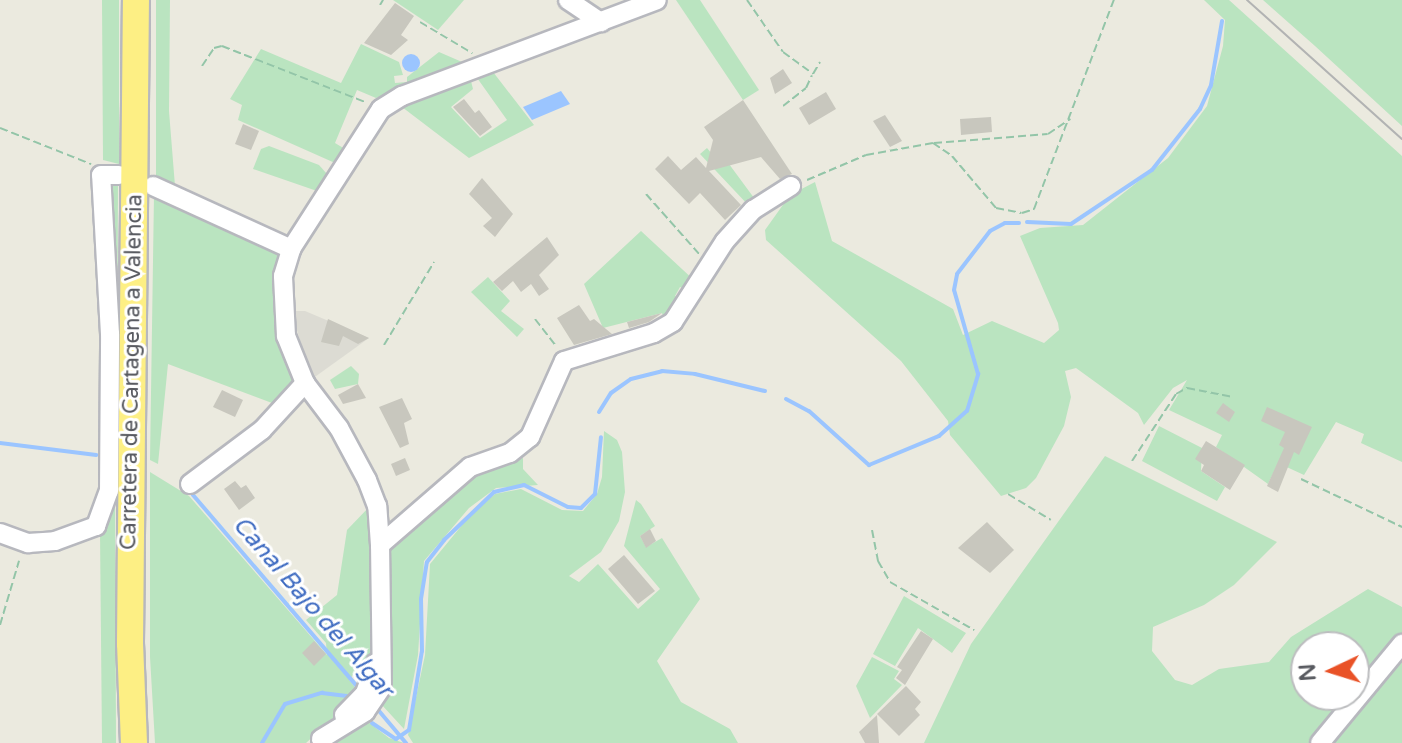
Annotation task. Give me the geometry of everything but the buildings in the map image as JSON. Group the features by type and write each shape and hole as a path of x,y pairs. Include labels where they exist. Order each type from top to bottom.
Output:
{"highway":[{"name":"Carretera de Cartagena a Valencia","path":"134,743 130,643 136,0"}],"street":[{"path":"568,0 601,22"},
{"path":"319,741 365,693 381,638 380,545 377,506 367,480 339,428 305,383 286,336 282,306 291,249 381,109 657,0"},
{"path":"0,533 28,543 55,541 96,526 109,491 110,334 101,175 112,173"},
{"path":"153,186 291,249"},
{"path":"380,545 470,467 510,453 530,437 564,361 654,333 673,322 753,210 791,186"},
{"path":"190,484 262,430 305,383"},
{"path":"1320,743 1402,644"}],"path":[{"path":"380,5 383,0"},
{"path":"747,0 783,52 813,74"},
{"path":"933,143 952,156 996,208 1022,213 1034,209 1073,115 1114,0"},
{"path":"420,22 489,64"},
{"path":"202,66 214,48 222,46 381,109"},
{"path":"783,106 806,88 820,62"},
{"path":"791,186 866,155 933,143 1048,134 1073,115"},
{"path":"0,128 112,173"},
{"path":"646,194 710,267"},
{"path":"384,345 434,262"},
{"path":"535,319 564,361"},
{"path":"1132,461 1176,394 1187,388 1233,397"},
{"path":"1301,479 1402,527"},
{"path":"1008,494 1051,520"},
{"path":"872,530 878,561 890,582 974,630"},
{"path":"0,625 19,561"}],"shaded area":[{"path":"291,311 305,311 369,338 312,379"}],"green space":[{"path":"102,0 119,0 119,164 103,160"},
{"path":"156,0 170,0 169,111 175,186 156,179"},
{"path":"393,0 464,0 438,30"},
{"path":"676,0 700,0 759,90 743,100"},
{"path":"1204,0 1229,0 1402,156 1402,462 1361,443 1364,434 1336,422 1304,475 1278,463 1268,484 1216,447 1222,435 1169,410 1187,380 1173,388 1144,425 1138,413 1076,368 1065,371 1071,397 1064,426 1036,478 1026,488 1001,496 950,435 948,421 901,361 766,240 765,230 790,195 815,182 832,241 953,309 963,335 992,321 1044,343 1059,330 1058,323 1020,236 1040,228 1083,225 1168,158 1207,106 1223,46 1225,20"},
{"path":"1263,0 1402,0 1402,126 1315,46"},
{"path":"361,44 399,62 403,75 394,76 395,83 407,82 407,77 439,52 469,65 376,98 357,90 335,143 345,149 335,163 238,120 242,105 230,99 261,49 341,83"},
{"path":"490,68 534,125 469,158 402,107 470,77 473,89 451,107 480,138 507,120 475,75"},
{"path":"269,146 319,165 327,174 317,191 253,169 261,149"},
{"path":"707,148 722,166 729,164 757,202 750,207 700,154"},
{"path":"106,179 118,182 117,441"},
{"path":"154,194 280,253 276,320 293,383 280,406 168,364 158,464 150,460"},
{"path":"641,231 696,282 691,292 680,287 675,296 682,300 665,321 662,313 603,328 584,284"},
{"path":"488,277 510,301 501,311 524,329 517,337 471,292"},
{"path":"351,366 359,374 358,384 335,389 330,380"},
{"path":"1159,426 1202,448 1201,471 1225,487 1217,501 1142,461"},
{"path":"604,431 617,440 622,452 625,492 619,521 601,552 569,576 579,582 598,564 638,609 660,589 624,546 636,500 641,504 655,526 640,536 646,547 662,538 700,599 657,661 681,702 730,729 738,743 413,743 408,735 425,655 430,564 472,513 495,494 521,489 562,510 583,511 597,494 602,477"},
{"path":"1105,456 1277,542 1234,585 1204,605 1153,627 1152,651 1175,680 1192,685 1219,669 1269,662 1290,638 1290,711 1340,711 1315,743 924,743 971,644"},
{"path":"523,458 523,469 538,485 496,488 469,508 424,561 418,655 404,729 381,704 390,545 469,473"},
{"path":"150,472 189,496 327,655 326,643 306,620 337,595 347,530 371,505 371,665 361,685 353,675 349,680 360,693 306,743 155,743 150,657"},
{"path":"115,483 116,743 102,743 100,532"},
{"path":"1368,589 1402,607 1402,633 1370,674 1370,631 1301,631"},
{"path":"904,596 966,633 952,653 918,628 895,666 873,654"},
{"path":"1402,651 1402,743 1325,743 1352,711 1370,711 1370,689"},
{"path":"872,657 899,671 894,679 902,685 870,718 856,686"},
{"path":"363,718 389,738 404,743 329,743"}],"water":[{"path":"411,54 420,63 411,72 402,63"},
{"path":"561,91 570,104 532,120 523,107"}],"waterway":[{"path":"1027,222 1071,224 1152,170 1200,109 1211,85 1222,21"},
{"path":"786,399 809,411 869,465 939,436 967,411 978,374 954,290 957,274 990,231 1005,223 1019,223"},
{"path":"599,412 611,393 631,379 662,371 695,374 765,391"},
{"path":"372,723 396,739 409,730 422,651 421,599 427,562 444,540 494,492 524,485 568,507 581,508 595,494 601,437"},
{"name":"Canal Bajo del Algar","path":"0,443 96,455"},
{"name":"Canal Bajo del Algar","path":"193,495 360,690"},
{"path":"262,743 285,704 322,693 347,696"},
{"name":"Canal Bajo del Algar","path":"374,705 406,743"}],"tram line":[{"path":"1247,0 1402,139"}]}
